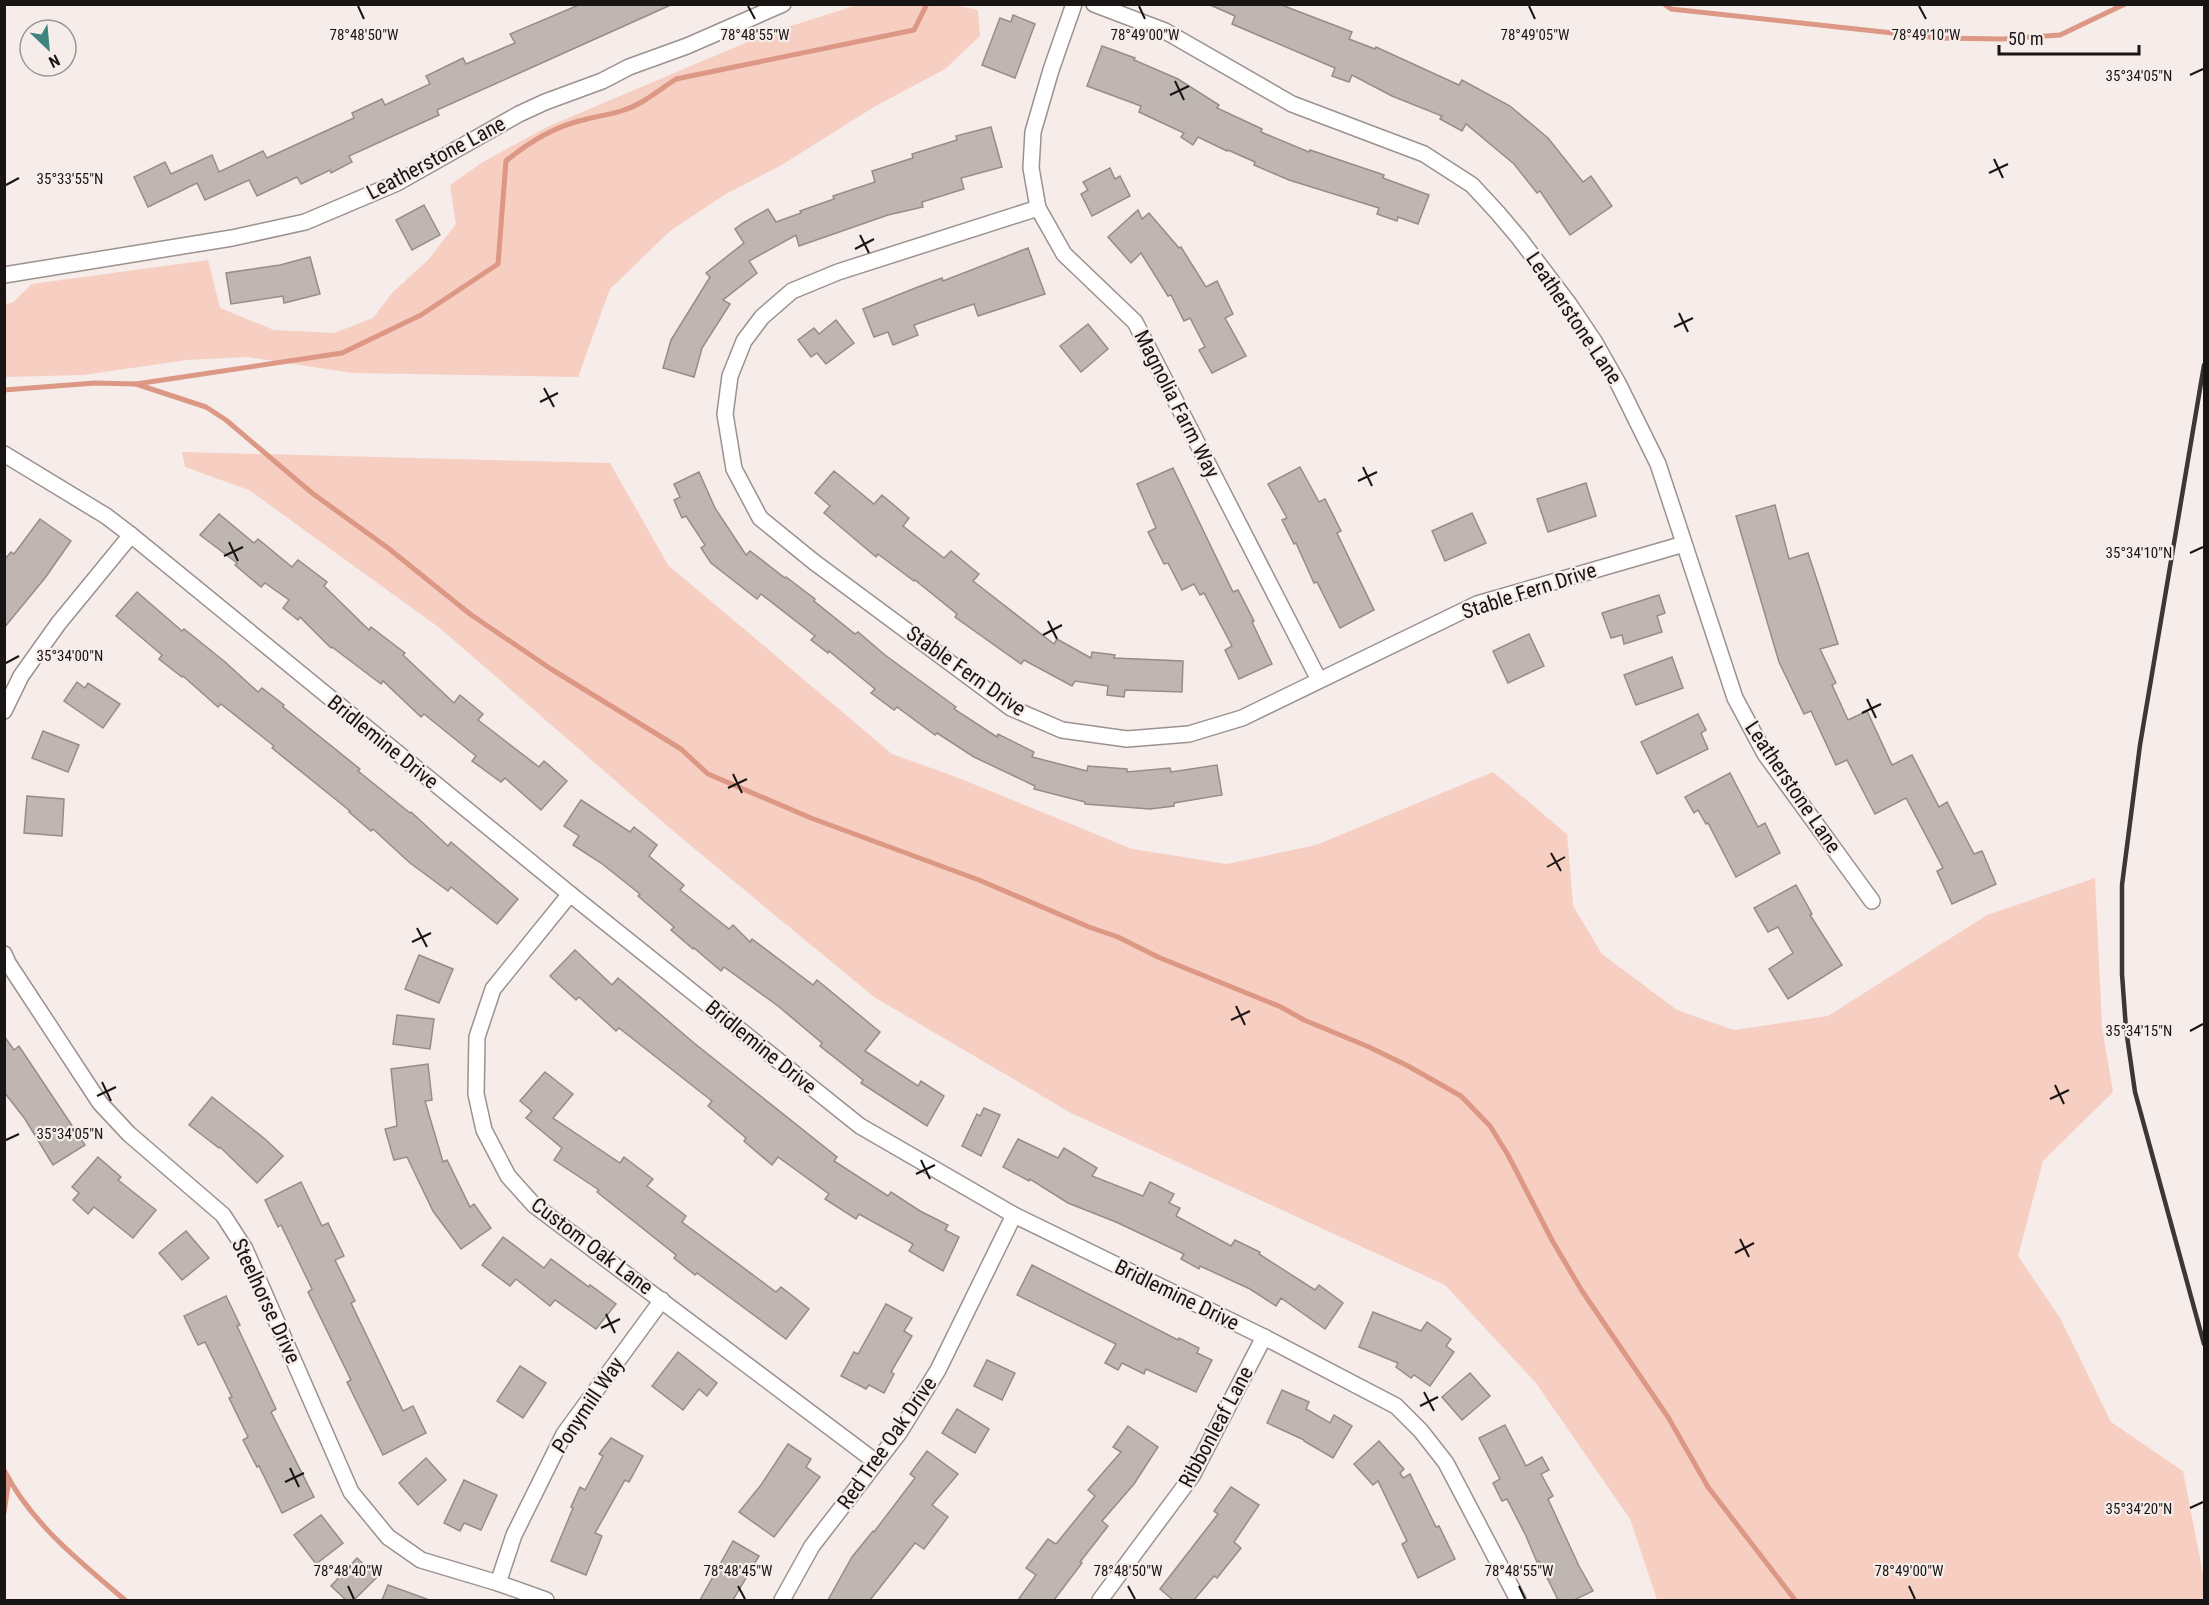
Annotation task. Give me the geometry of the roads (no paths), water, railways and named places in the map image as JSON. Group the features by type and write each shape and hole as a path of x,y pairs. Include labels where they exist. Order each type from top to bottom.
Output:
{"street":[{"name":"Leatherstone Lane","path":"4,275 248,235 304,222 397,183 519,114 545,102 602,81 629,67 687,46 783,4"},
{"name":"Magnolia Farm Way","path":"1074,4 1033,132 1031,168 1038,208 1064,254 1135,322 1318,680"},
{"name":"Leatherstone Lane","path":"1094,4 1165,31 1292,104 1422,153 1472,185 1519,238 1594,341 1619,385 1658,464 1735,698 1765,754 1872,901"},
{"name":"Stable Fern Drive","path":"1038,208 838,272 792,291 762,317 744,342 730,376 725,414 734,469 760,518 814,562 1011,708 1062,730 1127,739 1189,734 1242,718 1477,604 1684,544"},
{"name":"Bridlemine Drive","path":"4,454 106,516 131,535 570,894 860,1126 1014,1215 1264,1337 1396,1406 1421,1431 1446,1463 1518,1600"},
{"path":"4,711 21,676 58,624 131,535"},
{"name":"Custom Oak Lane","path":"570,894 493,990 477,1037 476,1094 484,1130 508,1176 534,1205 876,1462"},
{"name":"Steelhorse Drive","path":"4,954 100,1103 129,1134 202,1195 229,1223 245,1249 351,1492 367,1514 388,1537 421,1560 546,1600"},
{"name":"Red Tree Oak Drive","path":"782,1600 812,1546 899,1433 938,1370 1014,1215"},
{"name":"Ponymill Way","path":"498,1583 514,1535 564,1434 662,1300"},
{"name":"Ribbonleaf Lane","path":"1100,1600 1192,1476 1264,1337"}],"waterway":[{"path":"1664,4 1671,9 1939,38 2003,39 2060,35 2125,4"},
{"path":"4,390 95,383 136,384 342,353 421,315 498,264 506,161 533,142 572,123 631,107 676,79 914,30 926,6"},
{"path":"136,384 206,407 226,420 312,493 388,548 470,614 551,669 681,749 708,774 811,818 979,880 1118,937 1158,957 1281,1007 1304,1020 1369,1047 1461,1096 1490,1126 1582,1291 1668,1417 1708,1487 1795,1600"},
{"path":"4,1470 15,1489 42,1524 74,1556 125,1600"},
{"path":"4,1513 9,1479"}],"railway":[{"path":"2204,365 2140,745 2122,885 2122,974 2126,1029 2135,1092 2204,1344"}]}
